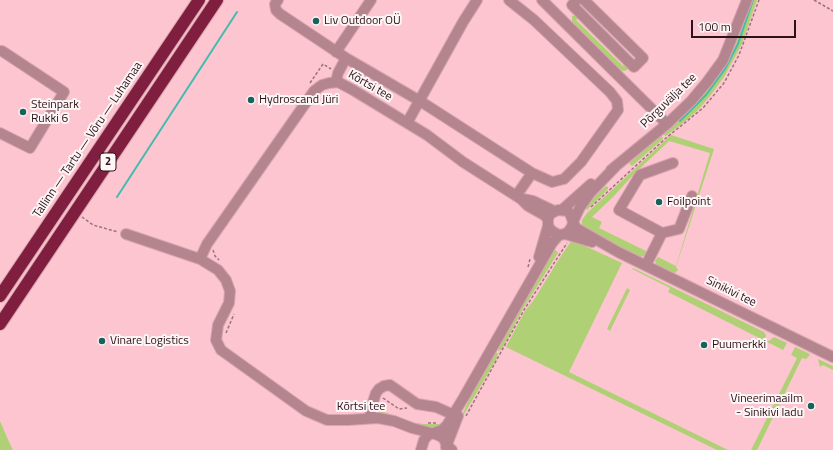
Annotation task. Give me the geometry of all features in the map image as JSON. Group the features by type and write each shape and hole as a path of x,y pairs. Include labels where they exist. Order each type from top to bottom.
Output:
{"highway":[{"name":"Tallinn — Tartu — Võru — Luhamaa","path":"0,296 198,0"},
{"name":"2","path":"0,324 217,0"}],"street":[{"path":"278,0 275,4 276,10 280,14 336,52 420,101 532,173 552,182 564,179 581,162 618,110 617,101 610,92 534,20 509,0"},
{"path":"336,52 371,0"},
{"path":"408,123 463,22 477,0"},
{"path":"542,0 667,124"},
{"path":"584,0 642,58 622,80"},
{"name":"Põrguvälja tee","path":"559,210 573,202 588,187 667,124 691,101 723,60 747,0"},
{"path":"563,21 576,4 634,66"},
{"path":"0,51 64,92 30,148 0,133"},
{"path":"337,78 346,58"},
{"name":"Kõrtsi tee","path":"200,259 207,244 314,91 322,85 337,78 353,90 427,135 463,162 528,206 544,215 548,223"},
{"path":"673,163 640,175 620,210 662,233 679,229 692,196"},
{"name":"Põrguvälja tee","path":"573,222 580,207 616,166"},
{"path":"518,198 532,173"},
{"name":"Kõrtsi tee","path":"518,198 533,201 559,210"},
{"path":"423,448 424,440 428,435 435,434 447,425 464,397 529,274 550,214 559,210 568,211 573,222 569,231 564,237 552,243 529,274"},
{"name":"Sinikivi tee","path":"573,222 576,228 618,252 833,357"},
{"path":"548,223 552,231 564,237"},
{"path":"646,266 662,233"},
{"name":"Kõrtsi tee","path":"126,234 200,259 218,270 226,280 230,291 229,303 218,325 216,333 216,340 221,350 306,410 327,420 378,418 394,421 412,428 435,434"},
{"name":"Sinikivi tee","path":"564,237 618,252"},
{"path":"0,286 29,244 38,239"},
{"path":"372,418 370,411 376,393 384,386 390,385 417,404 436,407 454,415"},
{"path":"448,448 464,397"},
{"path":"412,428 423,448"},
{"path":"435,434 444,439 448,448"}],"path":[{"path":"814,0 833,11"},
{"path":"310,84 323,64 337,78"},
{"path":"75,212 93,225 126,234"},
{"path":"465,419 564,237"},
{"path":"207,244 214,251 217,258 222,262"},
{"path":"529,274 531,258"},
{"path":"225,337 234,314"},
{"path":"376,393 399,409 417,404"},
{"path":"426,423 442,422 447,425"}],"green space":[{"path":"751,0 757,0 742,44 724,77 699,109 666,136 664,135 663,134 705,93 723,68 735,46"},
{"path":"572,16 580,16 576,20 623,66 627,62 627,70 624,71 618,69 572,23"},
{"path":"661,135 663,139 632,166 629,163"},
{"path":"671,135 714,149 676,267 678,270 675,273 657,266 655,261 658,257 676,266 710,153 669,141 592,217 602,222 599,228 646,251 647,253 644,256 638,257 583,230 582,224 582,220 587,213"},
{"path":"606,186 608,189 587,210 583,207"},
{"path":"572,240 622,263 569,372 728,450 717,450 506,347 525,311"},
{"path":"553,249 558,253 523,309 502,349 499,351 498,349"},
{"path":"633,268 764,332 766,335 765,339 769,341 774,337 787,343 783,350 668,292 670,288 632,269"},
{"path":"627,288 630,290 610,331 607,329"},
{"path":"795,347 810,354 806,359 802,358 757,450 751,450 797,358 791,355"},
{"path":"496,352 498,354 497,358 456,428 475,387"},
{"path":"818,359 833,366 833,370 823,365 820,367"},
{"path":"381,411 415,423 442,425 436,429 428,428 377,412"},
{"path":"0,421 10,444 13,450 0,450"}],"waterway":[{"path":"680,121 706,95 725,69 738,44 753,0"},
{"path":"117,197 237,12"}],"place":[{"name":"Liv Outdoor OÜ","path":"316,21"},
{"name":"Hydroscand Jüri","path":"251,100"},
{"name":"Steinpark Rukki 6","path":"23,112"},
{"name":"Foilpoint","path":"659,202"},
{"name":"Vinare Logistics","path":"102,341"},
{"name":"Puumerkki","path":"704,345"},
{"name":"Vineerimaailm - Sinikivi ladu","path":"811,406"}]}
